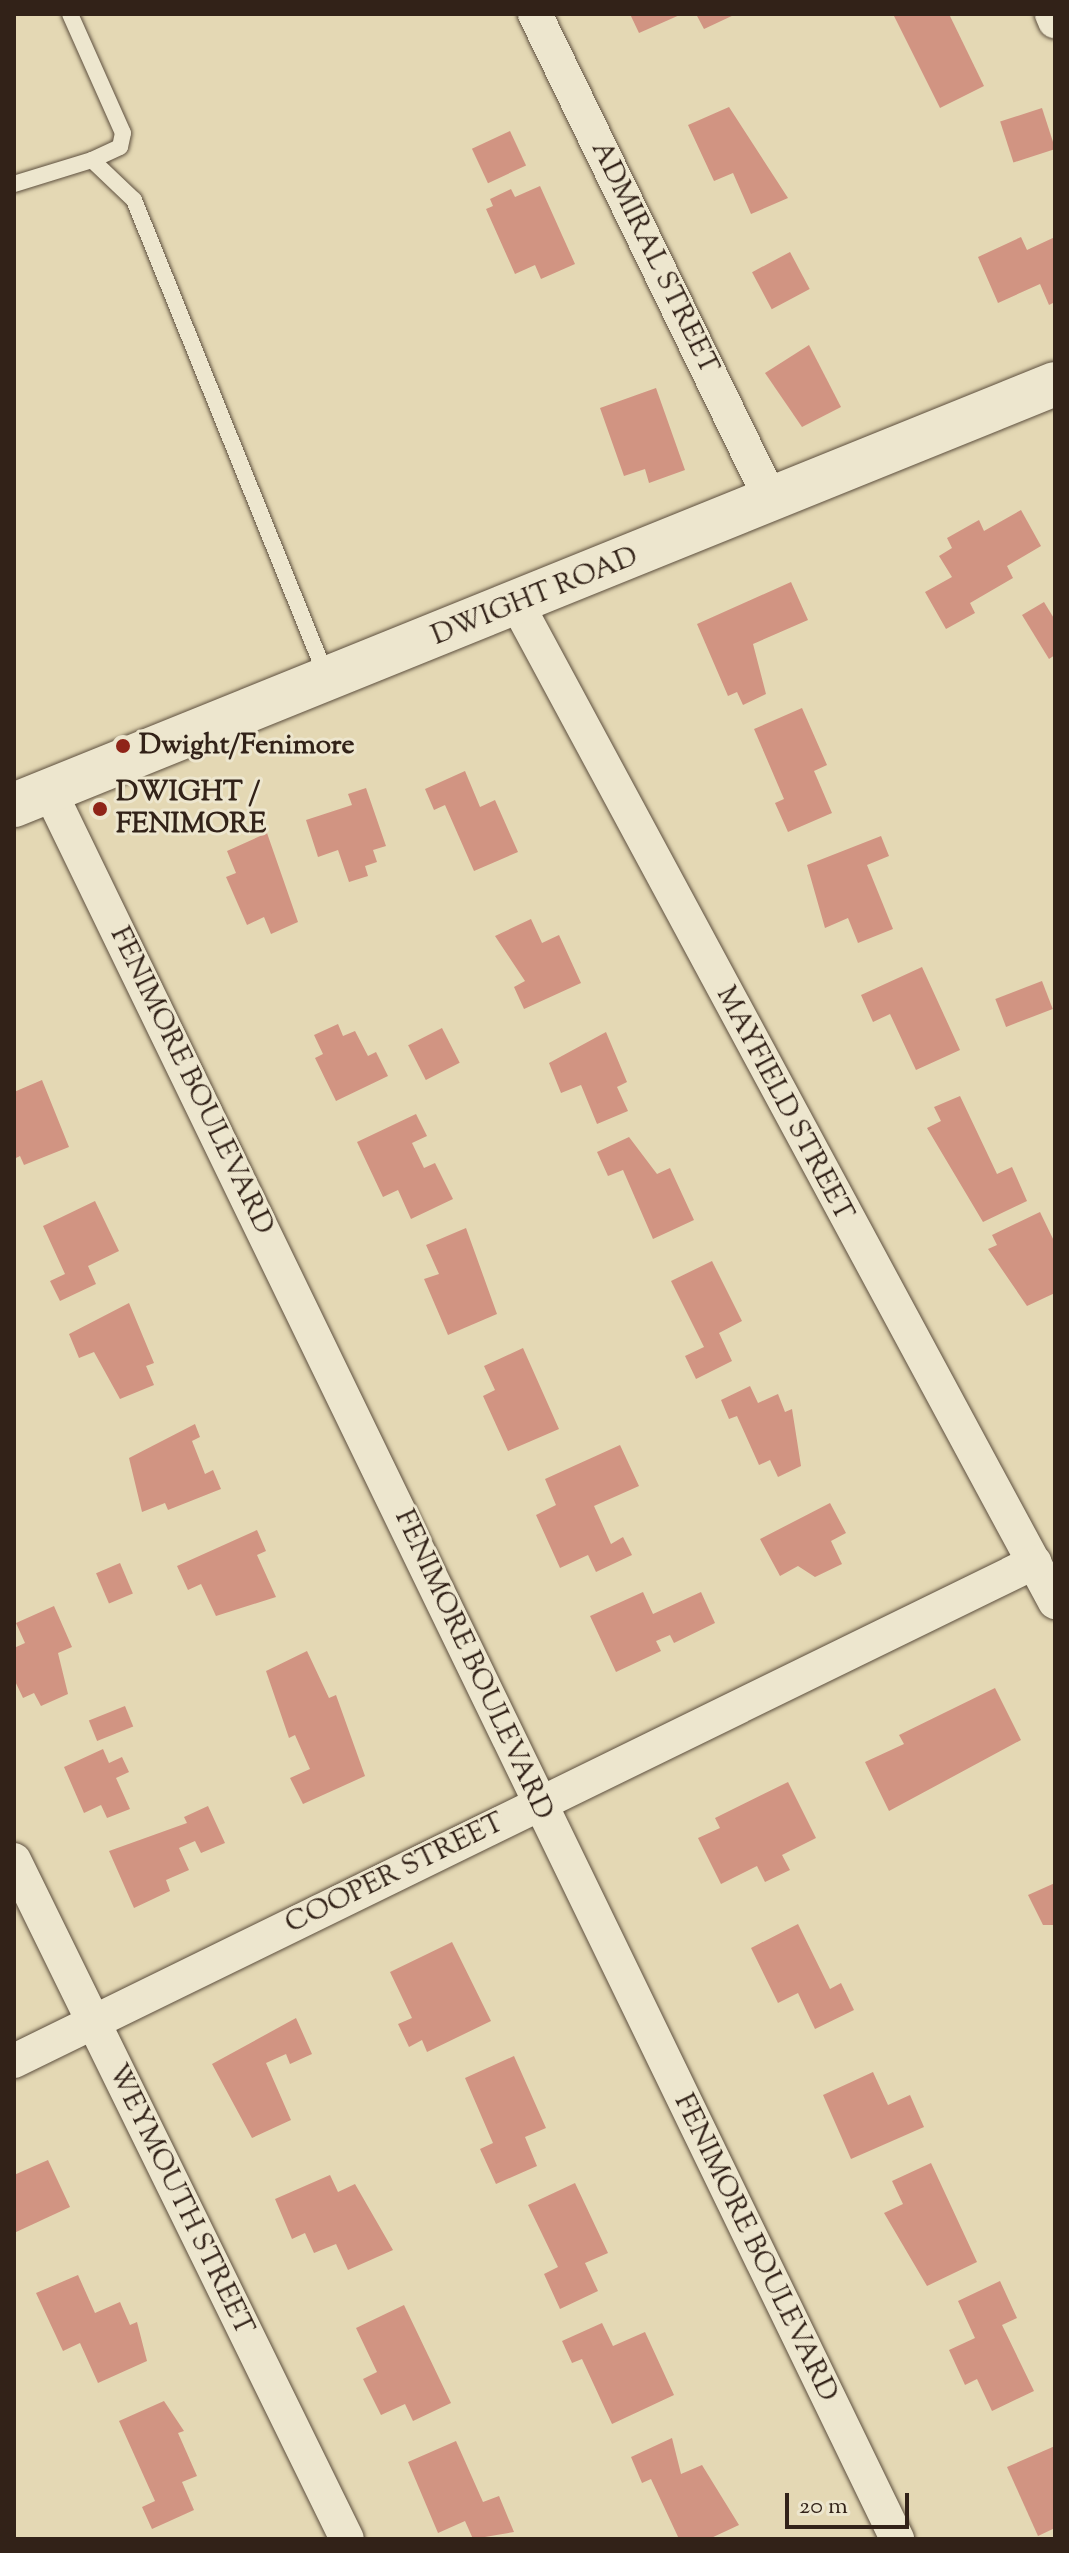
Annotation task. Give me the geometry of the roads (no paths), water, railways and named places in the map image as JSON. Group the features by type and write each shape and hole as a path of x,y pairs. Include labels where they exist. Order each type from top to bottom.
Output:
{"main road":[{"name":"DWIGHT ROAD","path":"32,798 772,502 1055,384"}],"street":[{"name":"ADMIRAL STREET","path":"535,14 772,502"},
{"path":"1052,14 1055,21"},
{"name":"MAYFIELD STREET","path":"517,604 1055,1602"},
{"name":"FENIMORE BOULEVARD","path":"32,798 538,1804 897,2539"},
{"name":"COOPER STREET","path":"14,2061 1035,1562"},
{"name":"WEYMOUTH STREET","path":"14,1860 347,2539"}],"lane":[{"path":"14,184 92,160 120,147 123,133 70,14"},
{"path":"92,160 134,200 328,680"}],"place":[{"name":"Dwight/Fenimore","path":"123,746"},
{"name":"DWIGHT / FENIMORE","path":"100,809"}]}
